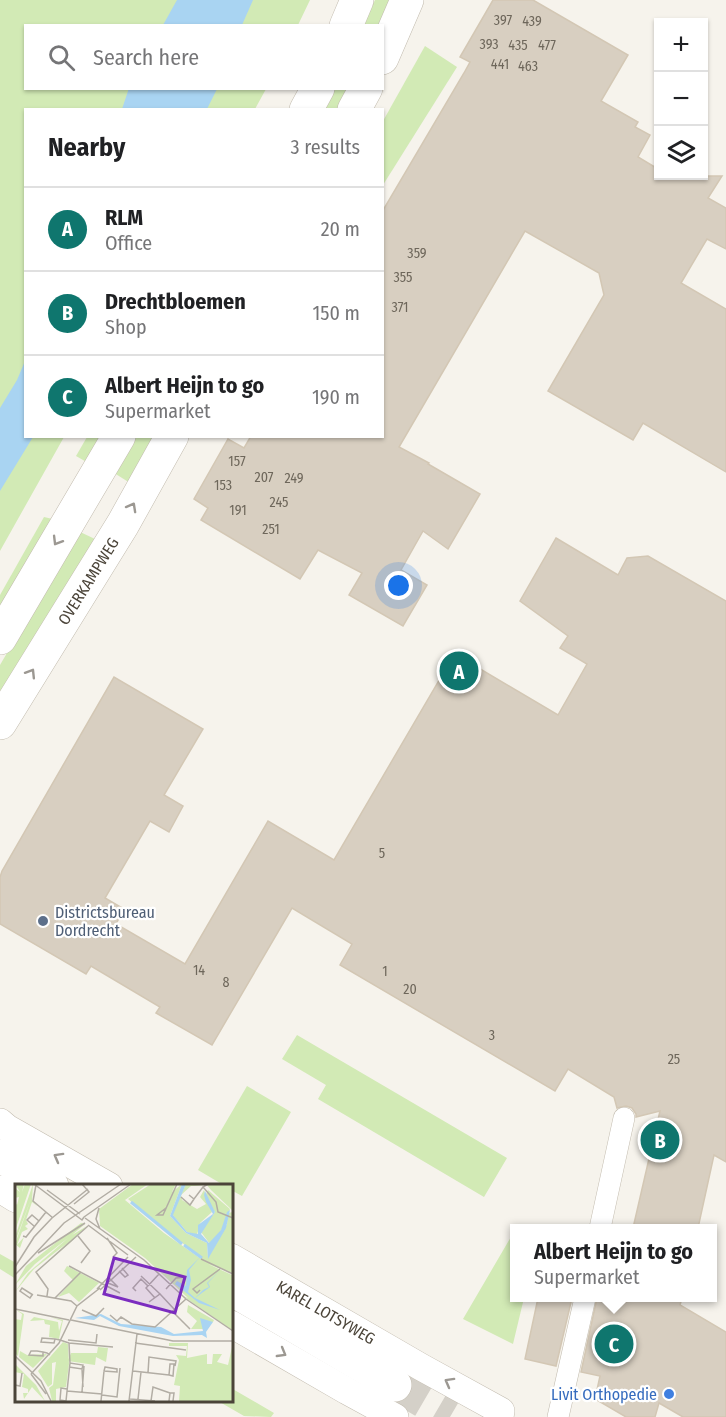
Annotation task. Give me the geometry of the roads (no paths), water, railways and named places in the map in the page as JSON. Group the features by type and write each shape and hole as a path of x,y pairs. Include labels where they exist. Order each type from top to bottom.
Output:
{"street":[{"path":"347,24 357,0"},
{"path":"384,53 407,0"},
{"path":"307,108 317,90"},
{"path":"355,108 365,90"},
{"path":"0,638 118,438"},
{"name":"OVERKAMPWEG","path":"0,723 123,524 171,438"},
{"path":"601,1224 624,1118"},
{"path":"0,1122 105,1184"},
{"path":"0,1156 49,1184"},
{"path":"0,1189 15,1198"},
{"name":"KAREL LOTSYWEG","path":"232,1258 401,1396"},
{"name":"KAREL LOTSYWEG","path":"232,1291 401,1396"},
{"path":"558,1417 584,1302"},
{"name":"KAREL LOTSYWEG","path":"232,1325 347,1391 401,1396 500,1414"}],"water":[{"path":"177,0 253,0 242,24 164,24"},
{"path":"128,90 216,90 208,108 122,108"},
{"path":"24,363 24,438 32,438 0,491 0,408"}],"tunnel":[{"path":"395,1385 450,1417"}],"place":[{"name":"RLM","path":"459,671"},
{"name":"Districtsbureau Dordrecht","path":"43,921"},
{"name":"Drechtbloemen","path":"660,1140"},
{"name":"Albert Heijn to go","path":"614,1344"},
{"name":"Livit Orthopedie","path":"669,1394"}]}
